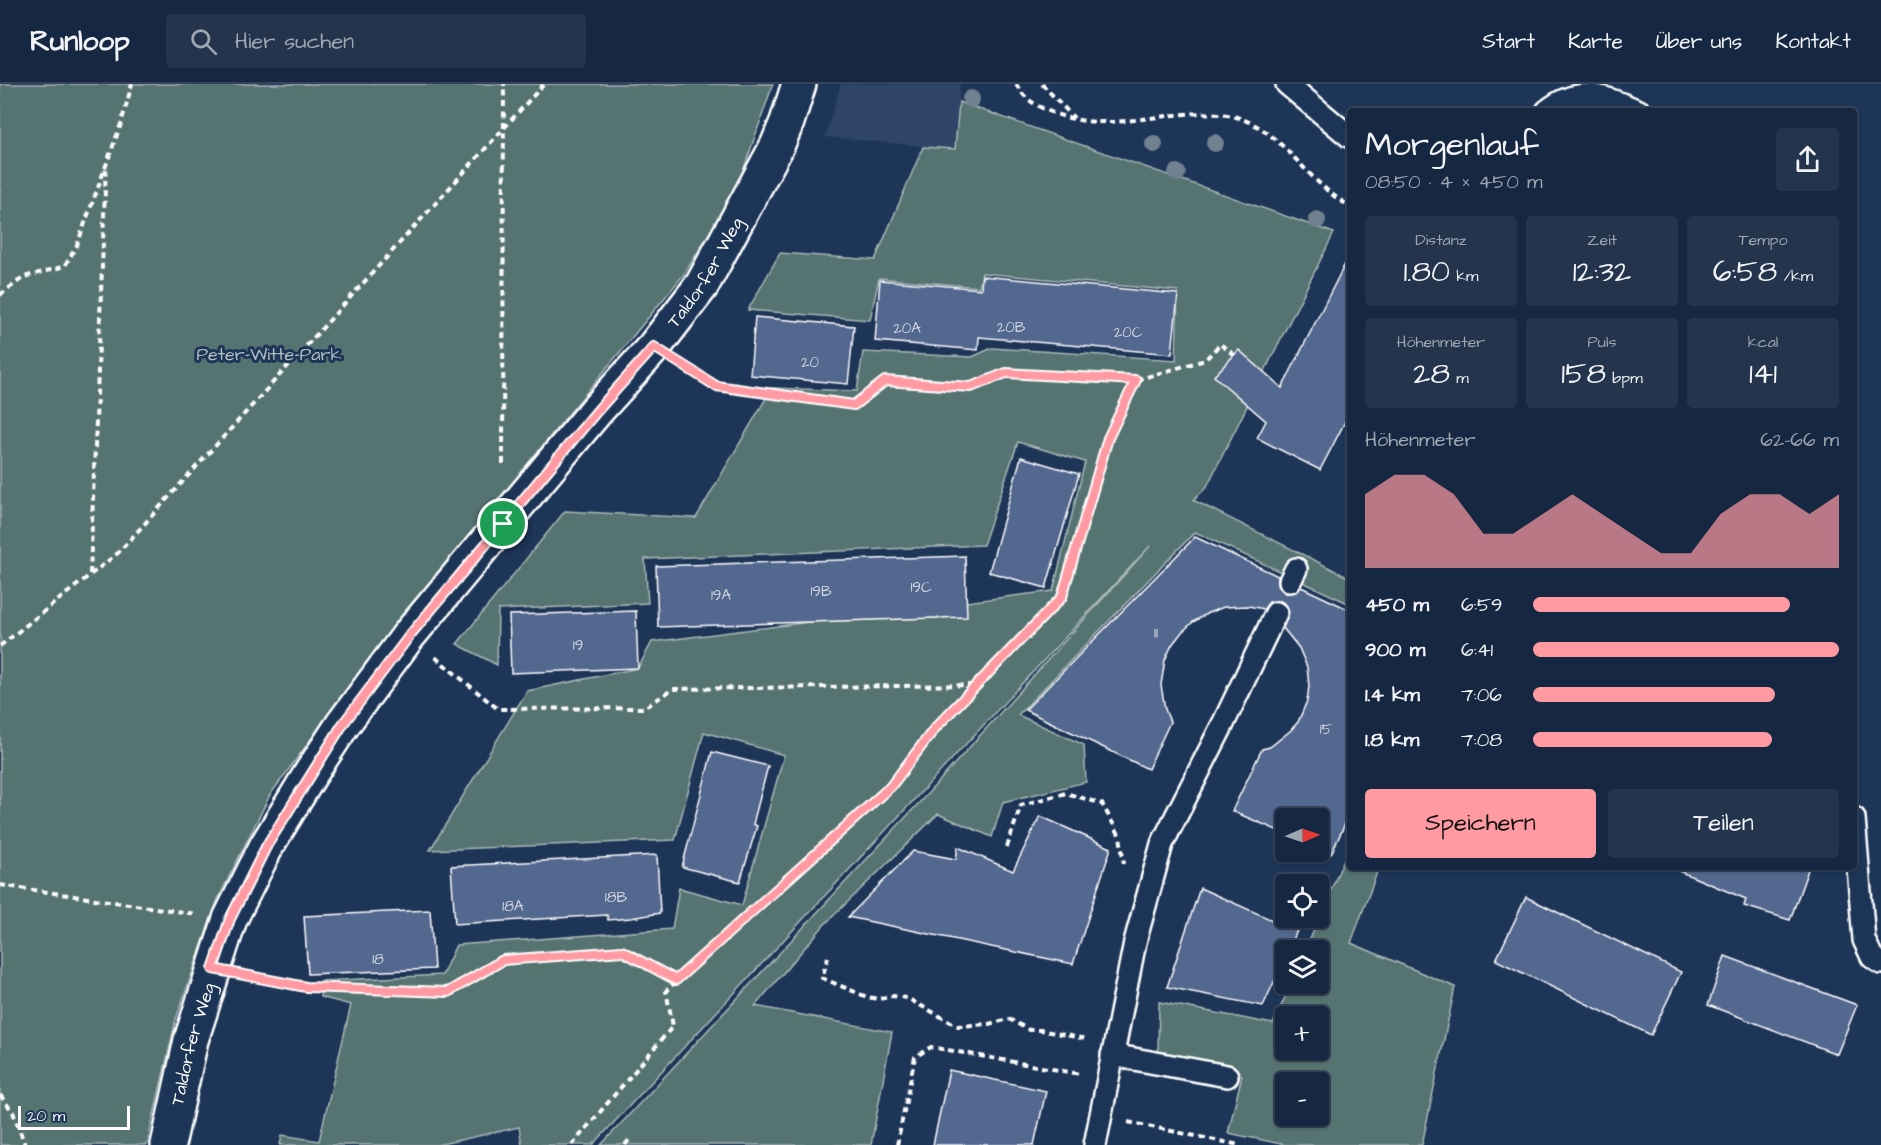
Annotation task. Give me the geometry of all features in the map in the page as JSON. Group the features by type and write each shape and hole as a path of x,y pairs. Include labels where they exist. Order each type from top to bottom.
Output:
{"street":[{"name":"Taldorfer Weg","path":"168,1145 191,1040 213,969 230,919 267,845 343,724 410,635 597,411 654,347 702,285 777,146 796,99 799,84"}],"lane":[{"path":"1287,84 1347,134"},
{"path":"1551,108 1567,97 1583,93 1599,94 1633,108"},
{"path":"1095,1145 1135,942 1162,844 1223,724 1275,614"},
{"path":"1857,855 1864,940 1872,957 1881,963"},
{"path":"1113,1050 1227,1076"}],"path":[{"path":"0,295 24,277 65,266 77,245 132,84"},
{"path":"503,466 504,84"},
{"path":"0,646 118,553 544,84"},
{"path":"1016,84 1029,100 1041,108 1075,119 1116,123 1206,113 1229,116 1269,133 1311,176 1347,204"},
{"path":"1042,84 1075,119"},
{"path":"90,574 106,165"},
{"path":"654,347 716,386 854,405 885,381 971,387 1006,373 1136,380 1205,360 1220,344 1234,355"},
{"path":"572,1145 673,1026 666,991 891,786 935,728 1062,597 1108,438 1136,380"},
{"path":"410,635 498,710 644,708 673,688 976,685"},
{"path":"1007,847 1021,805 1066,793 1102,804 1120,836 1125,872"},
{"path":"0,885 230,919"},
{"path":"213,969 306,987 448,992 503,960 622,951 676,980"},
{"path":"828,957 822,978 867,998 879,999 893,996 907,998 958,1026 1009,1020 1029,1030 1040,1030 1113,1050"},
{"path":"897,1145 915,1057 931,1047 1108,1080"},
{"path":"0,1095 13,1112 25,1145"},
{"path":"1101,1116 1239,1145"},
{"path":"625,1145 629,1140"}],"shaded area":[{"path":"841,84 960,84 955,149 825,137"}],"green space":[{"name":"Peter-Witte-Park","path":"0,84 773,84 738,186 685,273 390,631 270,795 218,899 176,1019 147,1145 0,1145"},
{"path":"959,102 1334,233 1206,488 1193,500 1347,577 1347,603 1195,532 1018,715 1084,745 1086,782 1003,802 992,837 938,814 825,924 755,1006 892,1032 871,1145 601,1145 931,790 1151,545 593,1145 522,1145 519,1127 437,1145 280,1145 282,1135 319,1141 351,1005 320,997 320,981 442,975 456,945 672,929 679,888 742,905 784,755 704,732 675,840 430,850 527,691 638,668 652,642 1053,591 1085,462 1018,442 983,545 645,559 648,603 498,610 497,665 457,644 565,511 696,518 772,388 857,391 863,352 972,357 992,348 1176,360 1178,291 982,273 979,287 879,278 870,320 748,310 780,253 875,260 923,147 955,149"},
{"path":"1347,852 1347,870 1378,870 1351,943 1455,987 1422,1145 1286,1145 1228,1133 1242,1075 1158,1053 1159,1002 1273,1024 1275,1020 1275,1060 1329,1060 1329,1006 1281,1006 1286,994 1329,994 1329,940 1310,940 1315,928 1329,928 1329,894"}],"building":[{"path":"1347,260 1347,418 1320,470 1257,438 1266,421 1214,376 1239,350 1282,388"},
{"path":"982,276 1178,294 1172,354 979,337 978,350 875,341 880,280 981,289"},
{"path":"755,317 854,326 848,384 750,375"},
{"path":"1021,457 1079,474 1046,588 989,572"},
{"path":"1195,537 1278,576 1279,587 1285,593 1296,592 1301,587 1347,609 1347,819 1331,854 1329,853 1329,808 1275,808 1275,829 1232,811 1262,749 1270,747 1290,731 1298,722 1307,701 1309,686 1307,667 1299,648 1283,628 1289,613 1287,606 1281,601 1269,602 1264,609 1248,606 1224,607 1208,613 1182,632 1172,645 1165,660 1161,685 1170,722 1148,769 1025,710"},
{"path":"965,556 967,617 658,627 656,566"},
{"path":"636,611 638,668 511,673 509,615"},
{"path":"712,752 768,766 753,824 757,826 740,882 682,867"},
{"path":"1040,816 1111,848 1073,964 848,917 913,851 956,859 958,847 1013,871"},
{"path":"657,855 660,913 608,920 607,915 455,924 451,866"},
{"path":"1676,870 1808,870 1790,920 1744,906 1746,899"},
{"path":"1200,888 1275,921 1275,928 1290,928 1297,931 1293,940 1275,940 1275,980 1263,1006 1167,987"},
{"path":"1526,897 1681,972 1651,1035 1496,960"},
{"path":"430,910 434,969 308,974 304,916"},
{"path":"1725,956 1857,1005 1837,1054 1708,1005"},
{"path":"949,1070 1046,1091 1034,1145 933,1145"}],"route":[{"path":"654,347 716,386 854,405 885,381 971,387 1006,373 1136,380 1108,438 1062,597 935,728 891,786 676,980 622,951 503,960 448,992 306,987 213,969 230,919 267,845 311,773 343,724 410,635 503,524 597,411 654,347"}]}
